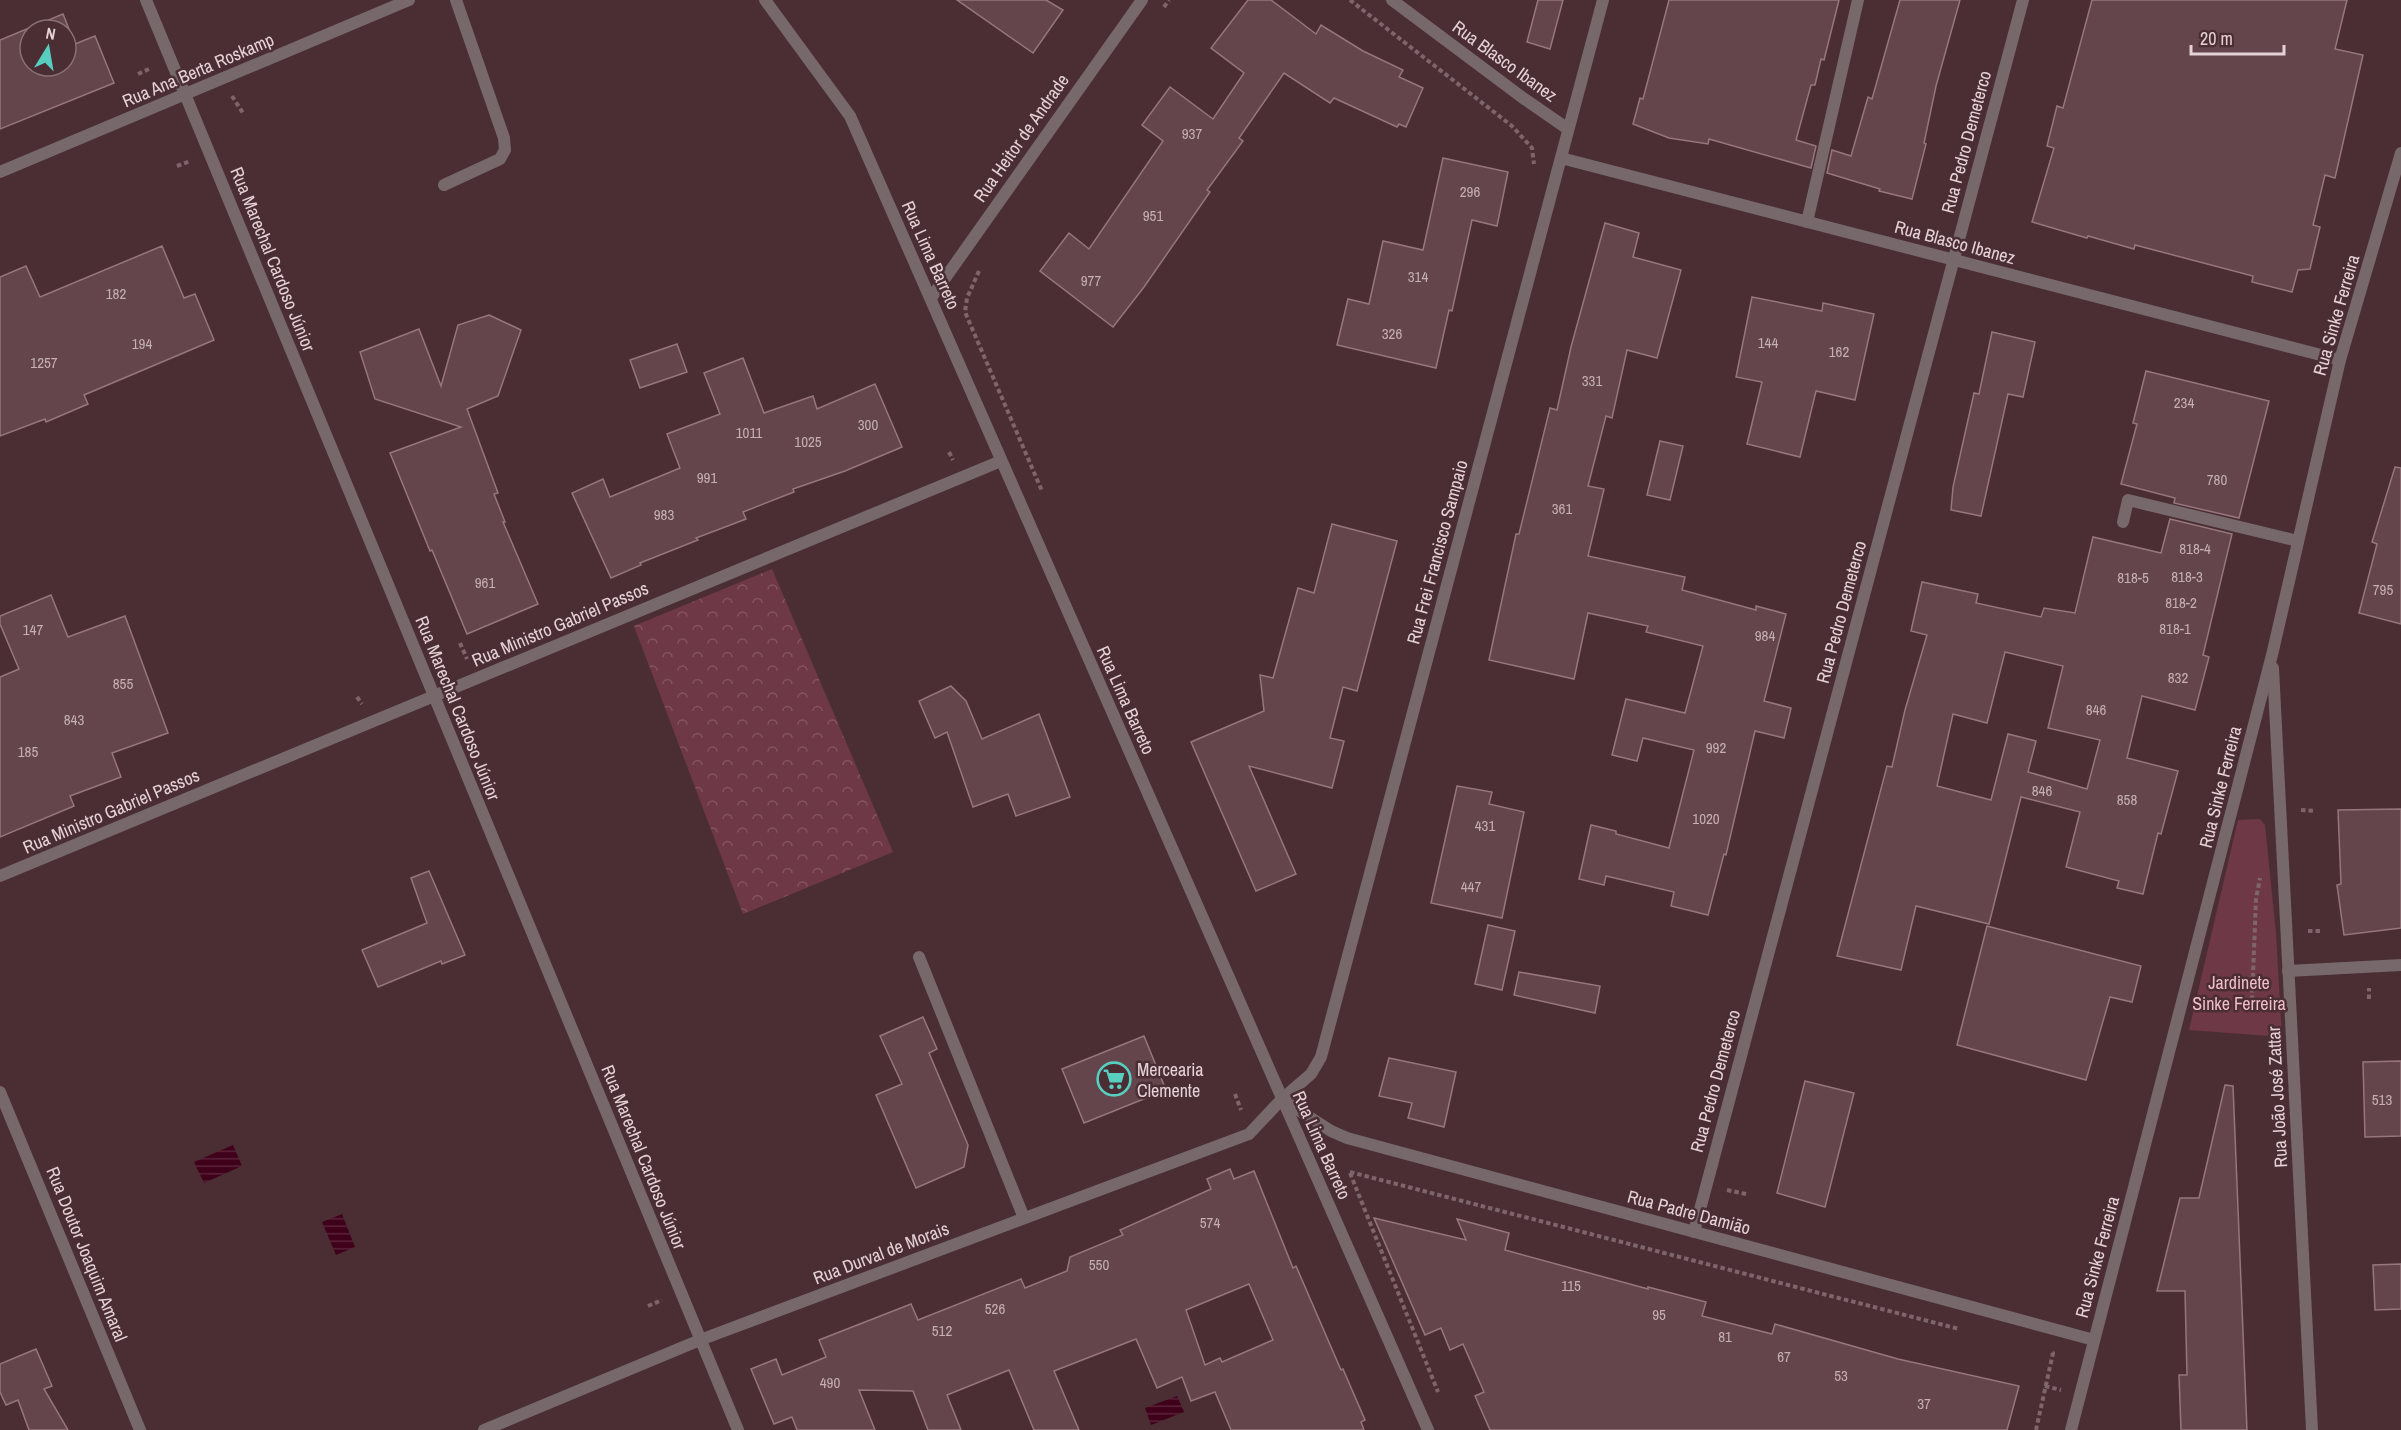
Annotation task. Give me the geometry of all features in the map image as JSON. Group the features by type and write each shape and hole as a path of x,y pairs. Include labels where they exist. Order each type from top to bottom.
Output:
{"street":[{"name":"Rua Marechal Cardoso Júnior","path":"146,0 738,1430"},
{"name":"Rua Ana Berta Roskamp","path":"0,172 409,0"},
{"path":"444,184 500,159 505,150 504,138 456,0"},
{"name":"Rua Lima Barreto","path":"765,0 850,116 1428,1430"},
{"name":"Rua Heitor de Andrade","path":"931,298 1142,0"},
{"name":"Rua Blasco Ibanez","path":"1392,0 1568,129"},
{"name":"Rua Frei Francisco Sampaio","path":"1282,1099 1311,1074 1321,1057 1603,0"},
{"path":"1807,222 1858,0"},
{"name":"Rua Pedro Demeterco","path":"1694,1232 2023,0"},
{"name":"Rua Sinke Ferreira","path":"2071,1430 2272,655 2340,360 2401,153"},
{"name":"Rua Blasco Ibanez","path":"1561,158 2340,360"},
{"name":"Rua Ministro Gabriel Passos","path":"0,876 1001,461"},
{"path":"2123,522 2128,500 2298,542"},
{"name":"Rua João José Zattar","path":"2272,655 2312,1430"},
{"path":"919,957 1024,1218"},
{"path":"2288,971 2401,965"},
{"name":"Rua Doutor Joaquim Amaral","path":"0,1092 140,1430"},
{"name":"Rua Durval de Morais","path":"484,1430 700,1340 1249,1134 1282,1099"},
{"name":"Rua Padre Damião","path":"1282,1099 1331,1131 1347,1138 2094,1340"}],"path":[{"path":"1350,0 1512,126 1532,148 1535,161 1532,173"},
{"path":"967,298 965,312 968,324 1004,400 1044,496"},
{"path":"2252,1000 2256,899 2262,867"},
{"path":"2308,931 2322,931"},
{"path":"1440,1397 1350,1172 1970,1332"},
{"path":"2036,1430 2053,1353 2044,1351"}],"green space":[{"path":"772,569 893,852 743,914 634,626"},
{"name":"Jardinete Sinke Ferreira","path":"2260,819 2265,825 2276,933 2282,1037 2189,1030 2238,820"}],"shaded area":[{"path":"233,1145 242,1166 204,1183 194,1162"},
{"path":"342,1214 355,1247 336,1255 322,1222"},
{"path":"1177,1396 1184,1412 1151,1425 1145,1408"}],"building":[{"path":"957,0 1046,0 1063,10 1033,53"},
{"path":"1248,0 1271,0 1316,34 1321,25 1363,51 1403,70 1399,77 1423,88 1406,127 1399,124 1397,127 1334,98 1330,103 1284,73 1239,138 1243,141 1207,190 1210,192 1144,287 1113,327 1040,271 1069,233 1089,249 1163,141 1142,125 1170,87 1213,119 1244,73 1211,48"},
{"path":"1538,0 1563,0 1550,49 1527,42"},
{"path":"1669,0 1839,0 1824,60 1821,59 1815,85 1811,85 1796,140 1816,146 1811,168 1709,139 1708,144 1669,138 1633,124 1640,98 1643,99"},
{"path":"1900,0 1960,0 1936,86 1924,143 1926,144 1912,199 1879,191 1880,189 1827,173 1832,150 1851,156 1868,97 1872,99"},
{"path":"2092,0 2347,0 2335,49 2363,55 2335,178 2325,175 2313,225 2320,227 2310,269 2298,270 2292,292 2252,282 2253,276 2135,245 2134,249 2088,236 2087,238 2032,222 2054,148 2047,146 2057,106 2063,108"},
{"path":"63,14 65,18 53,18"},
{"path":"18,33 18,78 78,78 78,43 95,36 114,83 0,129 0,40"},
{"path":"1443,158 1508,172 1497,226 1472,220 1452,311 1449,310 1436,368 1337,345 1348,299 1369,304 1383,241 1423,250"},
{"path":"1605,223 1639,233 1633,257 1681,270 1657,358 1627,350 1612,418 1606,416 1588,486 1604,489 1588,556 1685,577 1682,590 1756,610 1756,606 1786,614 1764,701 1791,708 1784,738 1755,731 1726,855 1724,854 1708,915 1671,906 1674,892 1606,876 1604,885 1579,879 1591,825 1669,848 1694,750 1643,738 1637,761 1612,755 1626,699 1685,713 1703,646 1646,632 1648,626 1588,613 1574,679 1489,660 1516,534 1519,534 1550,408 1557,410 1571,347"},
{"path":"162,246 184,298 195,294 214,340 84,395 88,404 46,422 45,419 0,436 0,277 26,266 40,297"},
{"path":"1752,297 1822,311 1823,303 1874,314 1855,400 1816,391 1800,457 1747,444 1762,382 1736,377"},
{"path":"489,315 521,330 498,396 467,409 498,493 494,494 505,522 503,522 538,604 467,634 390,453 461,427 375,399 360,352 419,329 441,386 458,325"},
{"path":"1992,332 2035,342 2023,397 2008,394 1981,516 1951,510 1953,487 1974,393 1979,394"},
{"path":"677,344 687,372 640,388 630,360"},
{"path":"743,358 764,413 813,396 817,409 875,384 902,447 845,471 793,489 794,492 743,512 746,519 696,538 698,540 640,563 641,565 611,578 572,493 603,479 610,497 680,468 667,434 720,414 704,373"},
{"path":"2146,371 2269,401 2239,518 2174,503 2175,498 2121,484 2137,424 2133,423"},
{"path":"1660,441 1683,446 1670,500 1647,495"},
{"path":"2395,467 2401,468 2401,624 2359,613 2377,544 2372,542"},
{"path":"2170,519 2232,534 2203,655 2209,657 2195,710 2142,696 2127,758 2178,771 2161,834 2158,833 2143,894 2117,888 2119,881 2066,867 2080,812 2021,797 1989,924 1916,906 1901,970 1837,956 1887,766 1892,767 1905,710 1927,635 1911,631 1922,582 1978,594 1976,603 2041,617 2044,608 2075,613 2093,537 2161,553","holes":["2005,652 2063,666 2048,728 2100,740 2087,789 2028,772 2036,741 2008,734 1991,800 1937,786 1953,714 1987,723"]},
{"path":"1332,524 1397,541 1357,691 1343,687 1330,738 1344,741 1332,788 1249,766 1296,874 1256,891 1191,742 1264,711 1260,675 1273,678 1298,588 1314,593"},
{"path":"51,595 68,637 125,616 168,733 112,753 121,777 70,796 74,806 0,837 0,677 19,669 0,624 0,616"},
{"path":"951,686 966,701 982,739 1039,714 1070,797 1016,816 1008,794 973,807 947,732 935,738 919,701"},
{"path":"1457,786 1492,792 1489,804 1524,812 1502,918 1431,903"},
{"path":"2401,809 2401,928 2344,935 2337,885 2341,884 2338,810"},
{"path":"429,871 465,955 442,964 441,961 378,987 362,950 427,923 411,878"},
{"path":"1488,925 1515,931 1502,990 1475,984"},
{"path":"1987,926 2141,966 2132,1002 2110,997 2086,1080 1957,1045"},
{"path":"1519,972 1600,986 1595,1013 1514,995"},
{"path":"923,1017 937,1049 929,1053 968,1145 964,1167 916,1188 876,1095 902,1084 880,1036"},
{"name":"Mercearia Clemente","path":"1144,1036 1166,1090 1084,1123 1062,1069"},
{"path":"1389,1058 1456,1072 1444,1127 1408,1118 1412,1103 1379,1096"},
{"path":"2401,1061 2401,1136 2365,1137 2363,1062"},
{"path":"1805,1081 1854,1093 1825,1207 1777,1193"},
{"path":"2225,1085 2233,1086 2247,1430 2181,1430 2179,1375 2187,1375 2185,1291 2157,1291 2180,1198 2199,1198"},
{"path":"1230,1169 1234,1179 1254,1171 1293,1268 1296,1266 1365,1420 1361,1422 1364,1430 1231,1430 1215,1392 1191,1401 1182,1377 1157,1388 1136,1339 1054,1371 1079,1430 1034,1430 1009,1370 947,1395 961,1430 928,1430 913,1391 859,1390 875,1430 797,1430 792,1417 774,1424 751,1369 776,1359 782,1375 826,1357 819,1340 911,1304 918,1320 1021,1279 1025,1288 1067,1271 1070,1257 1123,1235 1120,1230 1211,1189 1207,1179","holes":["1249,1284 1273,1340 1222,1362 1220,1358 1205,1365 1186,1310"]},
{"path":"1374,1218 1466,1240 1457,1219 1509,1233 1505,1250 1648,1289 1648,1287 1706,1302 1702,1316 1772,1334 1775,1324 1898,1359 2019,1386 2007,1430 1490,1430 1475,1396 1484,1392 1463,1344 1450,1350 1441,1328 1425,1335"},
{"path":"2401,1264 2401,1309 2375,1310 2373,1265"},
{"path":"36,1349 52,1386 44,1389 68,1430 29,1430 18,1400 6,1405 0,1392 0,1364"}],"place":[{"name":"Mercearia Clemente","path":"1114,1079"}]}
